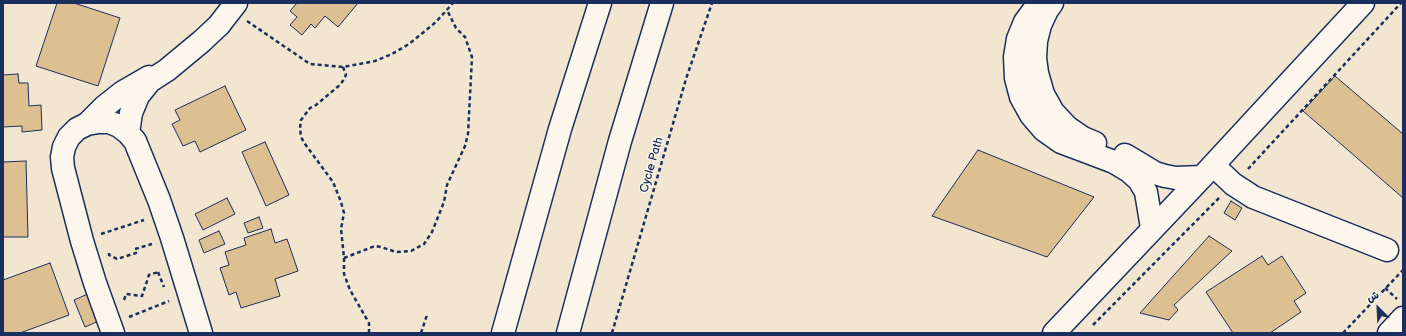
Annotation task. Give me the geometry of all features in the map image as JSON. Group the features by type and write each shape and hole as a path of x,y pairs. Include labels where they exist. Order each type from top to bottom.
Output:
{"street":[{"path":"503,333 560,129 600,3"},
{"path":"568,333 620,141 662,3"},
{"path":"1039,3 1025,22 1018,39 1016,78 1021,97 1031,115 1044,130 1061,142 1114,162 1129,171 1139,180 1146,192 1152,228"},
{"path":"1052,3 1040,25 1036,41 1035,58 1037,73 1043,94 1053,112 1066,127 1083,138 1132,158 1155,173 1176,178 1208,171 1233,184 1253,197 1387,250"},
{"path":"1054,333 1152,228 1208,171 1364,3"},
{"path":"128,133 131,114 138,96 150,81 167,70 202,41 219,25 233,7"},
{"path":"87,124 104,107 123,92 144,79 167,70"},
{"path":"117,325 82,241 63,168 62,157 64,147 69,137 77,129 87,124 98,122 109,122 118,126 128,133 135,141 164,214 201,333"},
{"path":"1389,333 1401,309"}],"path":[{"path":"233,7 310,64 343,67 375,61 392,54 409,44 436,22 453,3"},
{"name":"Cycle Path","path":"612,333 686,79 712,3"},
{"path":"344,258 375,246 396,252 410,252 424,244 432,232 444,202 447,185 468,134 472,57 465,38 456,28 447,10"},
{"path":"343,67 346,75 341,84 316,105 310,108 301,120 300,128 301,137 333,182 341,202 344,213 341,229 346,283 366,316 369,323 369,333"},
{"path":"82,241 164,214"},
{"path":"103,234 105,241"},
{"path":"107,248 109,255 117,259 136,253 135,249 172,238"},
{"path":"123,303 126,294 142,296 149,275 181,265"},
{"path":"1343,333 1403,270"},
{"path":"1385,288 1401,309"},
{"path":"117,325 172,300"},
{"path":"117,325 126,310"},
{"path":"421,333 427,315"}],"building":[{"path":"57,3 74,3 120,18 98,86 36,66"},
{"path":"297,3 358,3 338,27 325,16 315,28 311,24 302,35 290,25 297,17 290,11"},
{"path":"18,74 19,83 28,83 29,106 41,105 42,130 22,132 22,126 3,127 3,75"},
{"path":"1335,76 1403,134 1403,198 1303,111"},
{"path":"225,86 246,130 200,152 195,141 183,146 172,124 180,120 175,110"},
{"path":"265,142 289,195 266,206 242,152"},
{"path":"978,150 1094,197 1047,257 932,216"},
{"path":"26,161 28,237 3,237 3,162"},
{"path":"227,198 235,214 203,230 195,214"},
{"path":"1231,201 1242,208 1235,220 1224,213"},
{"path":"259,217 263,228 248,233 244,223"},
{"path":"271,229 275,243 287,239 298,271 275,279 280,296 241,308 236,292 229,295 220,268 229,265 225,252 246,245 244,238"},
{"path":"219,231 225,244 204,253 199,240"},
{"path":"1209,236 1232,251 1174,305 1178,310 1169,320 1140,313"},
{"path":"1262,256 1268,265 1282,256 1306,293 1294,301 1301,312 1270,333 1233,333 1206,292"},
{"path":"50,263 69,315 20,333 3,333 3,280"},
{"path":"90,293 101,320 85,327 74,300"}]}
